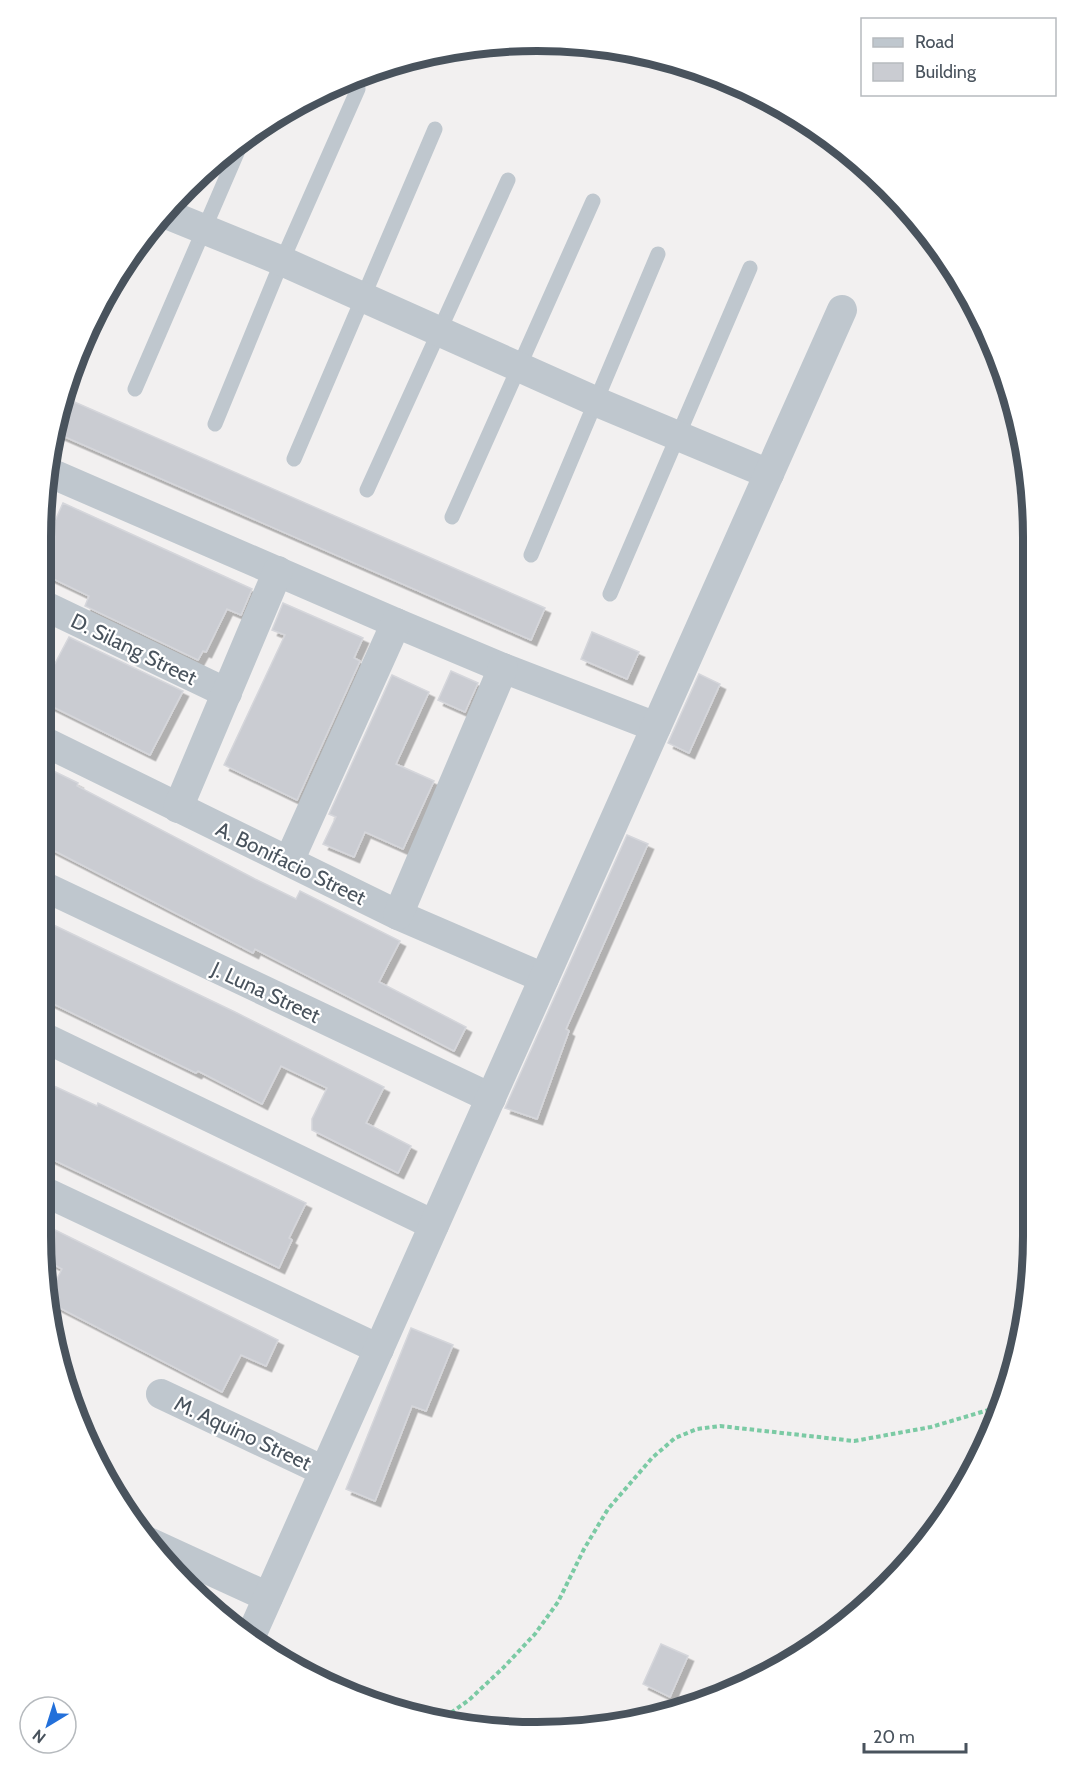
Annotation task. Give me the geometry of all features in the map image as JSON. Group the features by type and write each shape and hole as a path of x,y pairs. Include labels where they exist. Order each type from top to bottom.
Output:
{"street":[{"path":"172,216 282,261 597,402 769,474"},
{"path":"253,1631 842,310"},
{"path":"55,475 396,623 656,728"},
{"path":"178,808 278,571"},
{"name":"D. Silang Street","path":"51,609 227,693"},
{"path":"289,861 396,623"},
{"path":"398,915 503,668"},
{"name":"A. Bonifacio Street","path":"51,745 398,915 544,978"},
{"name":"J. Luna Street","path":"51,890 491,1098"},
{"path":"51,1041 434,1225"},
{"path":"51,1195 379,1349"},
{"name":"M. Aquino Street","path":"161,1394 324,1471"},
{"path":"168,1551 268,1598"}],"lane":[{"path":"215,424 282,261 358,89"},
{"path":"294,459 435,129"},
{"path":"135,389 236,156"},
{"path":"367,490 508,180"},
{"path":"452,517 593,201"},
{"path":"531,555 658,254"},
{"path":"610,594 750,268"}],"path":[{"path":"449,1714 469,1700 536,1634 558,1602 608,1509 652,1458 675,1438 697,1429 720,1426 854,1441 931,1427 991,1409"}],"building":[{"path":"71,401 545,608 531,640 62,435"},
{"path":"63,503 252,589 241,615 227,609 206,652 203,651 198,660 85,606 89,596 51,578 51,529"},
{"path":"283,603 363,638 354,658 360,661 297,800 224,765 285,635 272,630"},
{"path":"592,632 639,652 627,679 581,659"},
{"path":"69,637 183,691 150,755 51,706 51,671"},
{"path":"451,671 478,683 465,712 438,700"},
{"path":"699,674 720,684 689,753 668,743"},
{"path":"392,675 429,692 396,764 434,781 403,849 365,832 354,857 323,844 336,817 329,814"},
{"path":"51,770 78,783 77,786 255,879 296,899 300,891 400,941 379,982 466,1027 454,1051 255,949 253,953 51,849"},
{"path":"627,835 648,844 566,1029 569,1031 537,1119 505,1108"},
{"path":"51,924 384,1087 366,1123 411,1146 398,1173 312,1130 312,1119 327,1088 281,1066 262,1104 198,1071 196,1073 51,1003"},
{"path":"51,1085 97,1106 98,1103 306,1203 289,1238 292,1240 279,1268 51,1159"},
{"path":"51,1228 278,1340 266,1366 241,1355 222,1392 56,1306 54,1285 62,1269 52,1263"},
{"path":"411,1328 453,1345 426,1411 412,1406 375,1501 346,1489"},
{"path":"661,1644 688,1656 670,1697 643,1684"}]}
